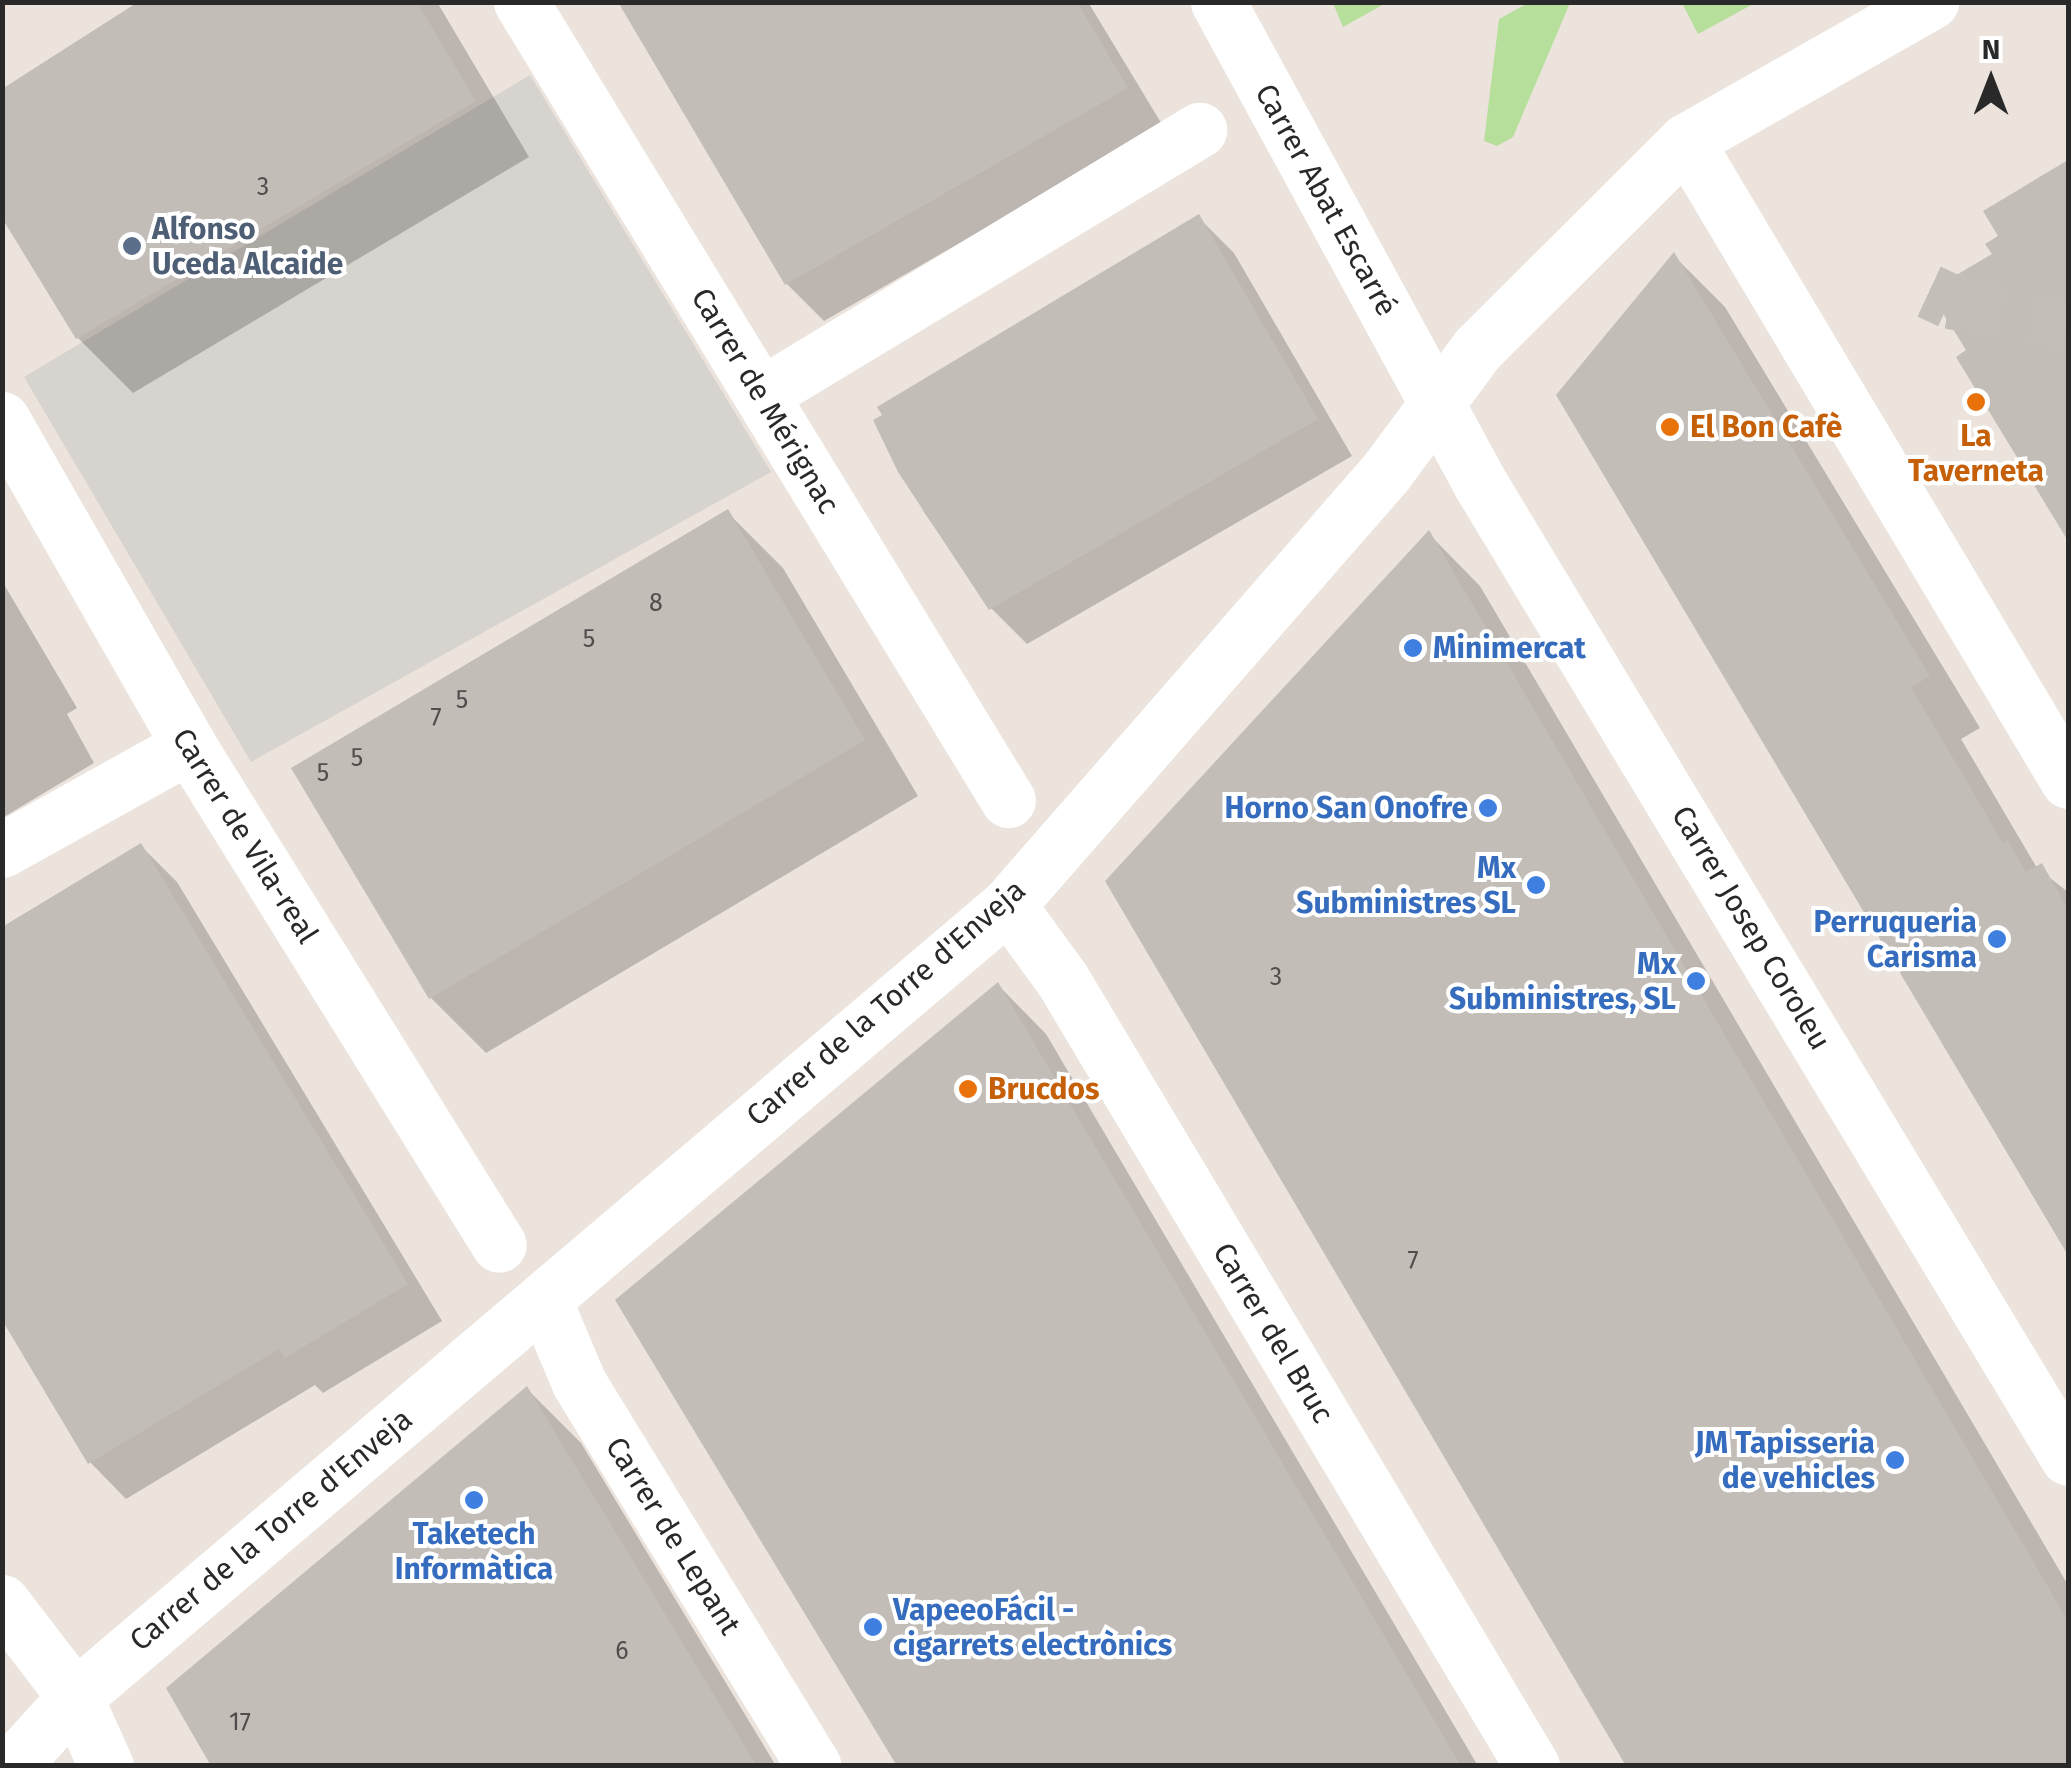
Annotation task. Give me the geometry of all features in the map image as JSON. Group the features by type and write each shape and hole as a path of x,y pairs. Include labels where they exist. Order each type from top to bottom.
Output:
{"street":[{"name":"Carrer de Mérignac","path":"521,2 1008,800"},
{"name":"Carrer Abat Escarré","path":"1218,2 1434,398"},
{"name":"Carrer de la Torre d'Enveja","path":"12,1766 75,1697 1008,905 1386,472 1434,398 1686,141 1932,2"},
{"path":"762,394 1198,130"},
{"path":"1686,141 2068,781"},
{"name":"Carrer Josep Coroleu","path":"1434,398 1480,485 2068,1458"},
{"name":"Carrer de Vila-real","path":"2,419 189,746 499,1245"},
{"path":"2,850 189,746"},
{"name":"Carrer del Bruc","path":"1008,905 1062,979 1532,1766"},
{"name":"Carrer de Lepant","path":"544,1300 579,1383 814,1766"},
{"path":"2,1602 75,1697 106,1766"}],"green space":[{"path":"1386,2 1343,27 1333,3"},
{"path":"1530,2 1570,3 1513,137 1497,146 1484,141 1499,19"},
{"path":"1682,3 1755,3 1698,34"}],"shaded area":[{"path":"530,75 771,472 251,762 24,377"}],"building":[{"path":"138,2 417,2 476,101 76,339 2,218 2,89"},
{"path":"618,2 1077,2 1128,88 785,285"},
{"path":"2068,160 2068,541 1956,357 1966,350 1929,291 1992,254 1985,244 1998,236 1983,211"},
{"path":"1199,214 1318,419 989,610 898,472 873,420 882,415 877,407"},
{"path":"1674,252 1930,676 1911,687 2003,843 2007,839 2026,872 2042,863 2068,910 2068,1255 1556,395"},
{"path":"728,509 865,740 429,999 291,768"},
{"path":"1429,530 2068,1621 2068,1766 1626,1766 1105,881"},
{"path":"141,843 408,1284 285,1358 279,1349 88,1464 2,1320 2,927"},
{"path":"998,982 1461,1766 897,1766 615,1300"},
{"path":"527,1386 757,1766 211,1766 166,1688"}],"tunnel":[{"path":"1929,291 1950,301 2068,325"}],"place":[{"name":"Alfonso Uceda Alcaide","path":"132,246"},
{"name":"La Taverneta","path":"1976,402"},
{"name":"El Bon Cafè","path":"1670,427"},
{"name":"Minimercat","path":"1413,648"},
{"name":"Horno San Onofre","path":"1488,808"},
{"name":"Mx Subministres SL","path":"1536,885"},
{"name":"Perruqueria Carisma","path":"1997,939"},
{"name":"Mx Subministres, SL","path":"1696,981"},
{"name":"Brucdos","path":"968,1089"},
{"name":"JM Tapisseria de vehicles","path":"1895,1460"},
{"name":"Taketech Informàtica","path":"474,1500"},
{"name":"VapeeoFácil - cigarrets electrònics","path":"873,1627"}]}
